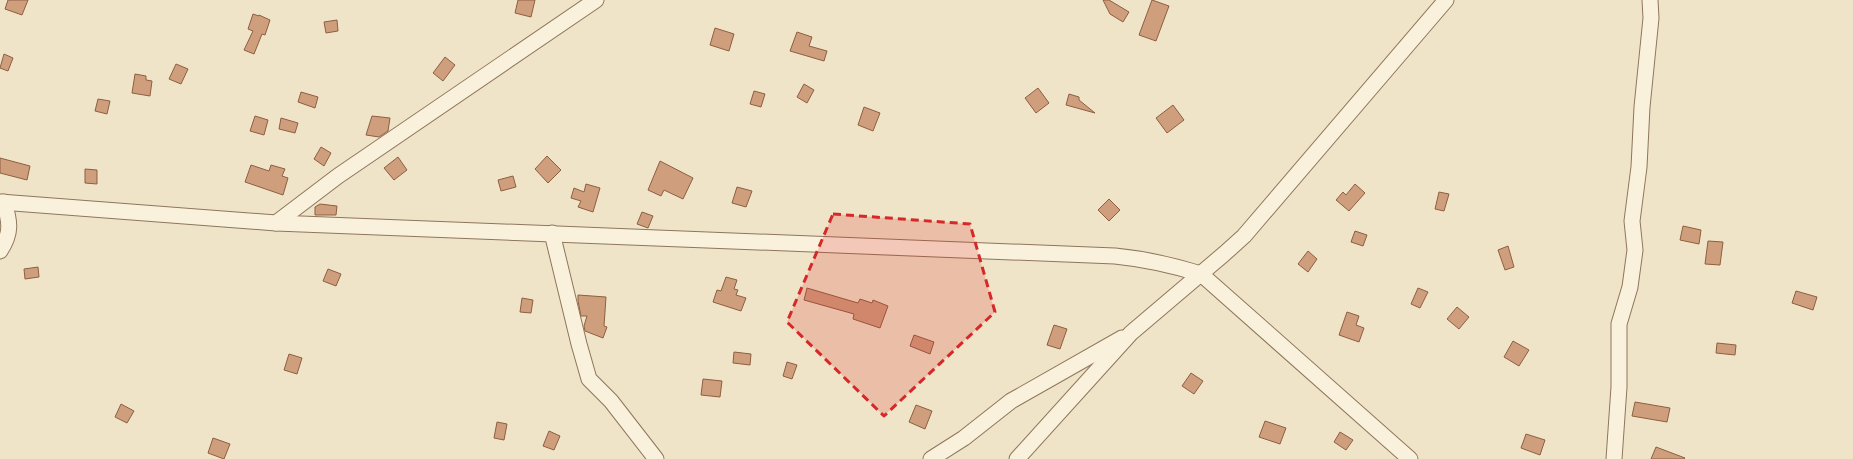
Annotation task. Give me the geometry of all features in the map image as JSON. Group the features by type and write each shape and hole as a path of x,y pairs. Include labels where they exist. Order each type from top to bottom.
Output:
{"street":[{"path":"276,223 338,176 596,0"},
{"path":"1017,459 1131,333 1244,236 1446,0"},
{"path":"1614,459 1619,387 1619,324 1630,287 1635,250 1632,221 1639,167 1642,107 1651,18 1650,0"},
{"path":"0,251 9,234 9,220 2,202 276,223 1115,256 1161,263 1201,274 1410,459"},
{"path":"552,233 589,379 611,401 656,459"},
{"path":"932,459 964,438 1011,401 1131,333"}],"highlighted area":[{"path":"833,214 970,224 995,312 884,416 787,322"}],"building":[{"path":"8,0 28,0 22,15 5,9"},
{"path":"518,0 535,0 531,17 515,13"},
{"path":"1103,0 1109,0 1129,12 1123,22 1110,14"},
{"path":"1152,0 1169,6 1156,41 1139,35"},
{"path":"253,14 270,20 265,35 262,34 254,54 244,50 253,31 248,29"},
{"path":"337,20 338,31 326,33 324,22"},
{"path":"715,28 734,34 729,51 710,45"},
{"path":"797,32 812,37 809,46 827,51 824,61 790,51"},
{"path":"4,54 13,58 8,71 0,68"},
{"path":"445,57 455,65 443,81 433,73"},
{"path":"176,64 188,69 181,84 169,79"},
{"path":"135,74 146,76 146,80 152,81 150,96 132,93"},
{"path":"804,84 814,90 807,103 797,97"},
{"path":"1038,88 1049,103 1036,113 1025,98"},
{"path":"754,91 765,94 761,107 750,104"},
{"path":"301,92 318,97 315,108 298,102"},
{"path":"1069,94 1079,97 1079,100 1095,113 1066,105"},
{"path":"98,99 110,101 107,114 95,111"},
{"path":"1173,105 1184,120 1167,133 1156,118"},
{"path":"864,107 880,113 873,131 858,125"},
{"path":"255,116 268,120 264,135 250,131"},
{"path":"372,116 390,118 388,131 379,137 366,135"},
{"path":"281,118 298,123 295,133 279,129"},
{"path":"321,147 331,153 324,166 314,159"},
{"path":"547,156 561,170 548,183 535,169"},
{"path":"398,157 407,170 394,180 384,168"},
{"path":"0,158 30,166 27,180 0,173"},
{"path":"660,161 693,178 683,199 664,190 661,196 648,190"},
{"path":"251,165 269,171 271,165 285,169 282,176 288,178 283,195 245,182"},
{"path":"85,169 97,170 97,184 85,183"},
{"path":"513,176 516,187 501,191 498,180"},
{"path":"586,184 600,188 593,212 578,207 581,201 571,198 574,188 584,192"},
{"path":"1355,184 1365,193 1349,211 1336,200 1343,192 1346,195"},
{"path":"737,187 752,191 746,207 732,203"},
{"path":"1439,192 1449,194 1444,211 1435,209"},
{"path":"1109,199 1120,210 1109,221 1098,210"},
{"path":"320,204 337,206 336,215 315,215 315,207"},
{"path":"642,212 653,216 648,228 637,224"},
{"path":"1683,226 1701,230 1699,244 1680,240"},
{"path":"1355,231 1367,235 1363,246 1351,242"},
{"path":"1708,241 1723,242 1720,265 1705,264"},
{"path":"1508,246 1514,267 1505,270 1498,250"},
{"path":"1308,251 1317,259 1308,272 1298,264"},
{"path":"38,267 39,277 25,279 24,269"},
{"path":"328,269 341,274 336,286 323,281"},
{"path":"726,277 737,280 734,289 738,290 736,295 746,298 741,311 713,302 717,290 721,291"},
{"path":"807,288 858,303 860,299 872,303 873,300 888,306 880,328 853,319 854,314 804,300"},
{"path":"1418,288 1428,292 1420,308 1411,304"},
{"path":"1796,291 1817,297 1813,310 1792,303"},
{"path":"578,295 606,297 604,326 607,327 603,338 585,331 584,326 587,316 581,316"},
{"path":"522,298 533,300 531,313 520,312"},
{"path":"1457,307 1469,317 1459,329 1447,319"},
{"path":"1347,312 1359,316 1356,325 1364,328 1359,342 1339,335"},
{"path":"1054,325 1067,329 1060,349 1047,345"},
{"path":"914,335 934,342 930,354 910,346"},
{"path":"1513,341 1529,350 1519,366 1504,357"},
{"path":"1717,343 1736,345 1735,355 1716,353"},
{"path":"734,352 751,354 750,365 733,363"},
{"path":"289,354 302,358 297,374 284,370"},
{"path":"787,362 797,365 792,379 783,376"},
{"path":"1191,373 1203,381 1194,394 1182,386"},
{"path":"703,379 722,381 720,397 701,395"},
{"path":"1635,402 1670,408 1667,422 1632,416"},
{"path":"121,404 134,411 127,423 115,417"},
{"path":"916,405 932,411 925,429 909,422"},
{"path":"1265,421 1286,428 1280,444 1259,437"},
{"path":"497,422 507,424 504,440 494,438"},
{"path":"549,431 560,436 554,450 543,446"},
{"path":"1340,432 1353,440 1346,450 1334,442"},
{"path":"1526,434 1545,440 1540,455 1521,448"},
{"path":"213,438 230,444 224,459 208,453"},
{"path":"1656,447 1685,458 1651,459"}]}
